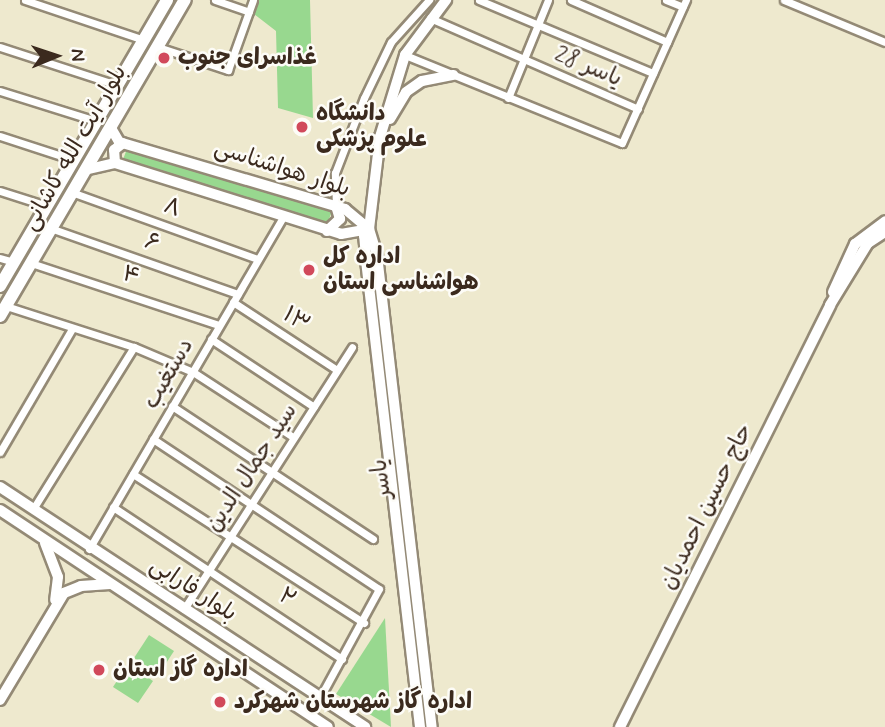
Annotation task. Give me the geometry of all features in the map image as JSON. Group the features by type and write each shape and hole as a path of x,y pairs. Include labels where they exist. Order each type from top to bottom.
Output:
{"main road":[{"name":"بلوار آیت الله کاشانی","path":"0,286 167,0"},
{"name":"بلوار آیت الله کاشانی","path":"3,311 89,169 185,0"},
{"name":"یاسر","path":"420,727 377,255 369,229 380,137 405,55 446,0"},
{"path":"380,137 406,92 422,81 453,75"},
{"path":"89,169 116,163 114,150 124,143 111,128"},
{"name":"بلوار هواشناسی","path":"124,143 336,206 369,229"},
{"name":"بلوار هواشناسی","path":"116,163 282,219 327,231 352,233 369,229"},
{"path":"327,231 340,219 336,206"},
{"name":"حاج حسین احمدیان","path":"830,305 850,252 865,233 885,221"},
{"name":"حاج حسین احمدیان","path":"620,727 830,305 868,243 885,232"},
{"name":"بلوار فارابی","path":"0,487 89,549 365,727"},
{"name":"بلوار فارابی","path":"0,510 328,727"},
{"name":"یاسر","path":"402,522 432,727"},
{"path":"43,539 58,577 54,606"},
{"path":"0,699 64,593 81,586 110,584"},
{"path":"309,715 320,697"}],"street":[{"path":"25,0 144,40"},
{"path":"215,0 249,12"},
{"path":"158,47 228,70 253,0"},
{"path":"336,206 335,173 364,99 391,42 429,0"},
{"path":"479,0 653,73"},
{"path":"509,98 548,0"},
{"path":"571,0 667,42"},
{"path":"405,55 622,143 685,4 666,0"},
{"path":"784,0 885,42"},
{"name":"یاسر 28","path":"430,18 638,108"},
{"path":"0,47 117,85"},
{"path":"0,91 96,121"},
{"path":"0,136 74,160"},
{"path":"0,191 47,206"},
{"name":"۸","path":"74,193 257,260"},
{"name":"دستغیب","path":"89,549 282,219"},
{"name":"۶","path":"52,229 238,294"},
{"path":"0,258 14,262"},
{"name":"۴","path":"31,263 219,325"},
{"name":"۱۳","path":"233,302 337,370"},
{"path":"3,311 134,347 193,372 293,437"},
{"path":"0,452 72,329"},
{"path":"211,339 314,407"},
{"path":"33,509 134,347"},
{"name":"سید جمال الدین","path":"184,609 352,347"},
{"path":"172,406 373,539"},
{"path":"153,439 252,501 379,589 364,623 320,697"},
{"path":"133,474 232,534 364,623"},
{"name":"۲","path":"113,507 342,659"}],"green space":[{"path":"259,0 310,0 313,118 278,108 276,31 254,14"},
{"path":"127,149 332,211 327,225 122,162"},
{"path":"385,618 391,727 336,694"},
{"path":"149,635 174,651 159,674 134,658"},
{"path":"128,664 153,681 138,703 113,687"}],"place":[{"name":"غذاسرای جنوب","path":"164,58"},
{"name":"دانشگاه علوم پزشکی","path":"302,127"},
{"name":"اداره کل هواشناسی استان","path":"309,270"},
{"name":"اداره گاز استان","path":"99,670"},
{"name":"اداره گاز شهرستان شهرکرد","path":"220,702"}]}
